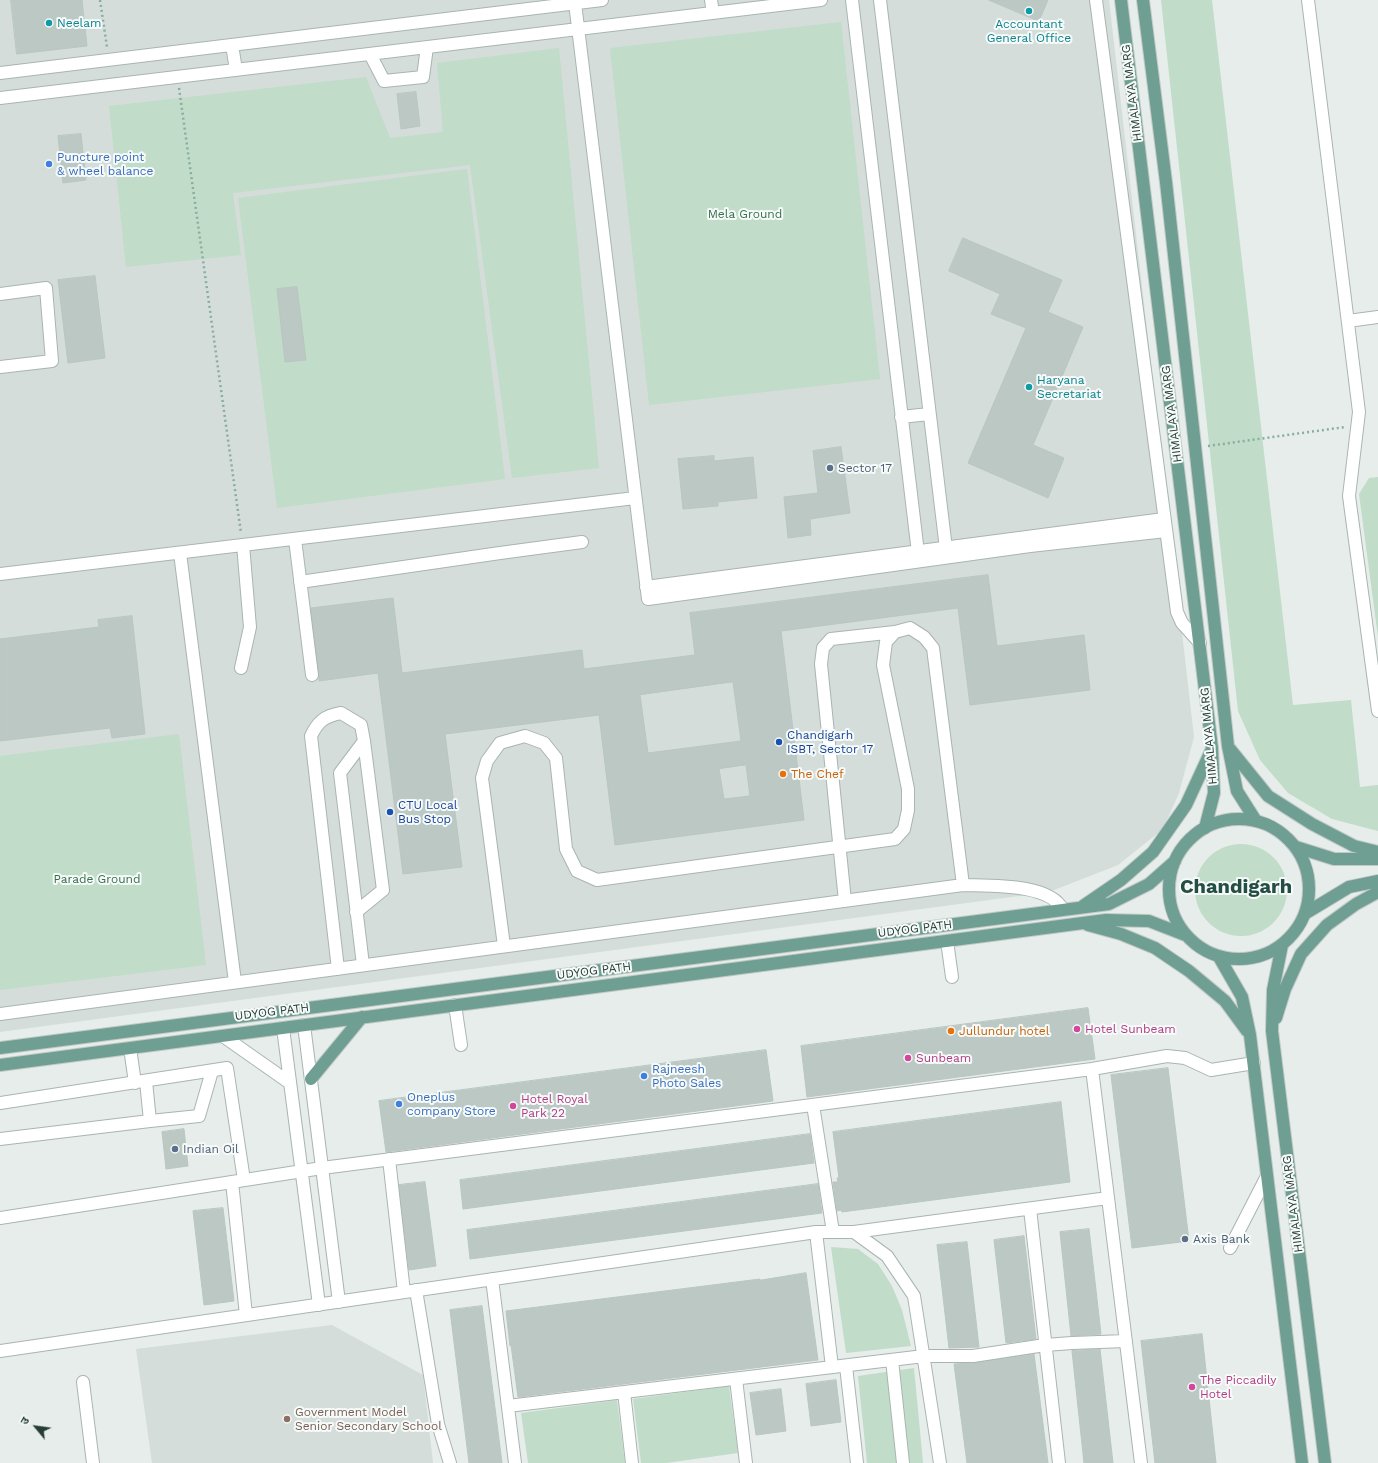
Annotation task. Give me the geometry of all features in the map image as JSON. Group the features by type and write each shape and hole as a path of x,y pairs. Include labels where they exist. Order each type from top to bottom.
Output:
{"main road":[{"name":"HIMALAYA MARG","path":"1121,0 1212,748 1214,793 1205,828"},
{"name":"HIMALAYA MARG","path":"1143,0 1166,189 1228,746 1237,791 1256,821"},
{"path":"1228,746 1268,796 1312,824 1354,846 1378,852"},
{"path":"1081,908 1121,880 1153,852 1186,805 1212,748"},
{"path":"1240,819 1256,821 1274,828 1286,836 1296,847 1307,868 1310,889 1306,913 1291,938 1265,956 1233,960 1210,954 1185,935 1178,925 1172,910 1169,890 1171,872 1182,849 1190,839 1205,828 1216,823 1240,819"},
{"path":"1296,847 1334,859 1378,860"},
{"name":"UDYOG PATH","path":"0,1048 1108,904 1149,884 1175,861"},
{"path":"1306,913 1349,888 1378,881"},
{"path":"1272,1031 1285,989 1301,954 1327,925 1356,904 1378,892"},
{"name":"UDYOG PATH","path":"0,1065 1106,920 1149,921 1185,935"},
{"path":"1081,924 1121,934 1156,948 1189,971 1225,1001 1250,1035"},
{"name":"HIMALAYA MARG","path":"1282,945 1273,990 1272,1031 1324,1463"},
{"name":"HIMALAYA MARG","path":"1219,957 1242,997 1250,1035 1302,1463"},
{"path":"311,1079 362,1018"}],"street":[{"path":"0,73 602,0"},
{"path":"710,0 713,13"},
{"path":"0,98 821,0"},
{"path":"852,0 918,556"},
{"path":"880,0 946,552"},
{"path":"1096,0 1177,612 1182,623 1200,643"},
{"path":"1308,0 1359,412 1349,496 1374,655 1378,711"},
{"path":"575,3 646,587 918,556 1165,525"},
{"path":"232,45 236,70"},
{"path":"370,54 384,81 423,77 428,47"},
{"path":"0,294 46,288 52,361 0,367"},
{"path":"1348,321 1378,317"},
{"path":"902,417 929,414"},
{"path":"0,574 635,498"},
{"path":"295,539 312,675"},
{"path":"300,582 500,552 582,542"},
{"path":"241,668 250,627 243,545"},
{"path":"180,553 235,982"},
{"path":"845,901 822,664 823,648 831,639 895,632 910,628 924,637 933,648 963,885"},
{"path":"504,946 482,778 487,761 500,743 525,736 544,742 556,758 566,849 577,871 597,880 895,839 904,829 908,810 908,789 883,665 886,642 895,632"},
{"path":"338,969 311,736 316,725 328,716 341,713 361,725 383,890 356,912"},
{"path":"363,965 340,773 364,741"},
{"path":"0,1014 963,885 1023,888 1055,899 1063,910"},
{"path":"948,941 952,977"},
{"path":"455,1006 461,1045"},
{"path":"304,1025 339,1302"},
{"path":"283,1028 319,1305"},
{"path":"223,1036 290,1083"},
{"path":"130,1048 150,1121"},
{"path":"0,1218 322,1168 1092,1069 1167,1056 1185,1058 1211,1070 1254,1063"},
{"path":"0,1103 227,1068 238,1181 246,1315"},
{"path":"1092,1069 1141,1463"},
{"path":"0,1139 199,1116 212,1071"},
{"path":"813,1105 834,1232"},
{"path":"389,1160 404,1292"},
{"path":"1230,1248 1267,1176"},
{"path":"0,1351 816,1232 854,1232 1108,1198"},
{"path":"1030,1209 1059,1463"},
{"path":"816,1232 832,1367"},
{"path":"854,1232 887,1256 914,1296 940,1463"},
{"path":"492,1279 515,1463"},
{"path":"416,1290 438,1424 450,1463"},
{"path":"508,1406 924,1356 973,1356 1045,1345 1126,1341"},
{"path":"892,1360 903,1463"},
{"path":"846,1366 857,1463"},
{"path":"736,1379 745,1463"},
{"path":"83,1382 92,1463"},
{"path":"624,1392 632,1463"}],"path":[{"path":"100,0 110,60"},
{"path":"177,77 243,545"},
{"path":"1195,448 1358,426"}],"shaded area":[{"path":"0,0 1109,0 1194,737 1179,793 1163,829 1118,865 1049,892 0,1032"},
{"name":"Government Model Senior Secondary School","path":"332,1325 423,1375 433,1463 152,1463 136,1349"}],"green space":[{"path":"1161,0 1212,0 1293,705 1351,700 1360,787 1378,785 1378,831 1332,819 1288,793 1260,760 1238,711"},
{"name":"Mela Ground","path":"841,22 880,379 649,405 610,48"},
{"path":"559,48 599,468 512,478 470,165 233,193 241,255 126,267 109,106 366,77 390,138 443,132 437,63"},
{"path":"467,169 505,479 277,508 238,198"},
{"path":"1378,477 1378,637 1359,494 1369,478"},
{"name":"Parade Ground","path":"179,734 206,965 0,990 0,756"},
{"path":"1232,844 1250,844 1267,851 1280,864 1287,881 1287,899 1280,916 1267,929 1250,936 1232,936 1215,929 1202,916 1195,899 1195,881 1202,864 1215,851"},
{"path":"831,1247 858,1249 878,1264 892,1286 902,1310 911,1346 846,1353"},
{"path":"914,1368 923,1463 867,1463 858,1376"},
{"path":"729,1386 738,1453 666,1463 641,1463 633,1399"},
{"path":"617,1400 625,1463 528,1463 521,1413"}],"building":[{"name":"Neelam","path":"11,0 82,0 87,46 17,54"},
{"name":"Accountant General Office","path":"989,0 1048,0 1039,21"},
{"path":"416,92 420,126 401,129 397,94"},
{"path":"81,134 86,180 63,183 58,136"},
{"name":"Haryana Secretariat","path":"963,238 1062,280 1048,312 1083,327 1033,445 1064,458 1048,498 968,463 1026,328 991,314 1000,294 949,271"},
{"path":"95,276 105,358 68,363 58,280"},
{"path":"297,287 306,360 285,362 277,289"},
{"path":"841,447 850,513 810,519 811,535 788,538 784,497 818,493 813,451"},
{"path":"714,456 714,461 753,457 757,498 718,502 718,506 683,509 678,459"},
{"path":"988,575 997,646 1084,635 1090,690 970,705 958,608 781,631 804,820 615,845 599,715 445,734 462,867 403,874 378,673 319,681 311,608 393,598 402,673 582,650 584,669 695,655 690,613","holes":["733,682 741,741 648,753 640,695","746,765 750,796 724,799 719,769"]},
{"path":"132,616 145,734 112,738 110,728 0,741 0,639 99,627 98,620"},
{"path":"1088,1008 1095,1059 807,1097 801,1046"},
{"path":"766,1050 773,1101 386,1152 379,1101"},
{"path":"1168,1068 1189,1241 1132,1248 1111,1075"},
{"path":"1061,1102 1070,1182 842,1212 841,1210 837,1211 833,1182 838,1182 837,1178 839,1178 833,1132"},
{"name":"Indian Oil","path":"184,1129 188,1166 166,1169 162,1132"},
{"path":"810,1134 814,1163 463,1209 460,1180"},
{"path":"425,1182 436,1266 409,1270 399,1185"},
{"path":"818,1184 822,1213 470,1259 467,1230"},
{"path":"223,1208 234,1301 204,1305 193,1211"},
{"path":"1089,1229 1101,1334 1071,1336 1060,1232"},
{"path":"1024,1236 1036,1339 1006,1343 994,1240"},
{"path":"967,1242 979,1347 949,1348 937,1245"},
{"path":"806,1273 818,1360 518,1397 506,1311"},
{"path":"482,1306 502,1463 469,1463 450,1310"},
{"path":"1202,1334 1216,1463 1155,1463 1141,1341"},
{"path":"1100,1349 1113,1463 1084,1463 1072,1351"},
{"path":"1034,1354 1048,1463 967,1463 954,1364 974,1363"},
{"path":"836,1380 841,1422 811,1426 806,1384"},
{"path":"781,1389 786,1431 756,1435 750,1393"}],"place":[{"name":"Accountant General Office","path":"1029,11"},
{"name":"Neelam","path":"49,23"},
{"name":"Puncture point & wheel balance","path":"49,164"},
{"name":"Haryana Secretariat","path":"1029,387"},
{"name":"Sector 17","path":"830,468"},
{"name":"Chandigarh ISBT, Sector 17","path":"779,742"},
{"name":"The Chef","path":"783,774"},
{"name":"CTU Local Bus Stop","path":"390,812"},
{"name":"Hotel Sunbeam","path":"1077,1029"},
{"name":"Jullundur hotel","path":"951,1031"},
{"name":"Sunbeam","path":"908,1058"},
{"name":"Rajneesh Photo Sales","path":"644,1076"},
{"name":"Oneplus company Store","path":"399,1104"},
{"name":"Hotel Royal Park 22","path":"513,1106"},
{"name":"Indian Oil","path":"175,1149"},
{"name":"Axis Bank","path":"1185,1239"},
{"name":"The Piccadily Hotel","path":"1192,1387"},
{"name":"Government Model Senior Secondary School","path":"287,1419"}],"district":[{"name":"Chandigarh","path":"1236,887"}]}
